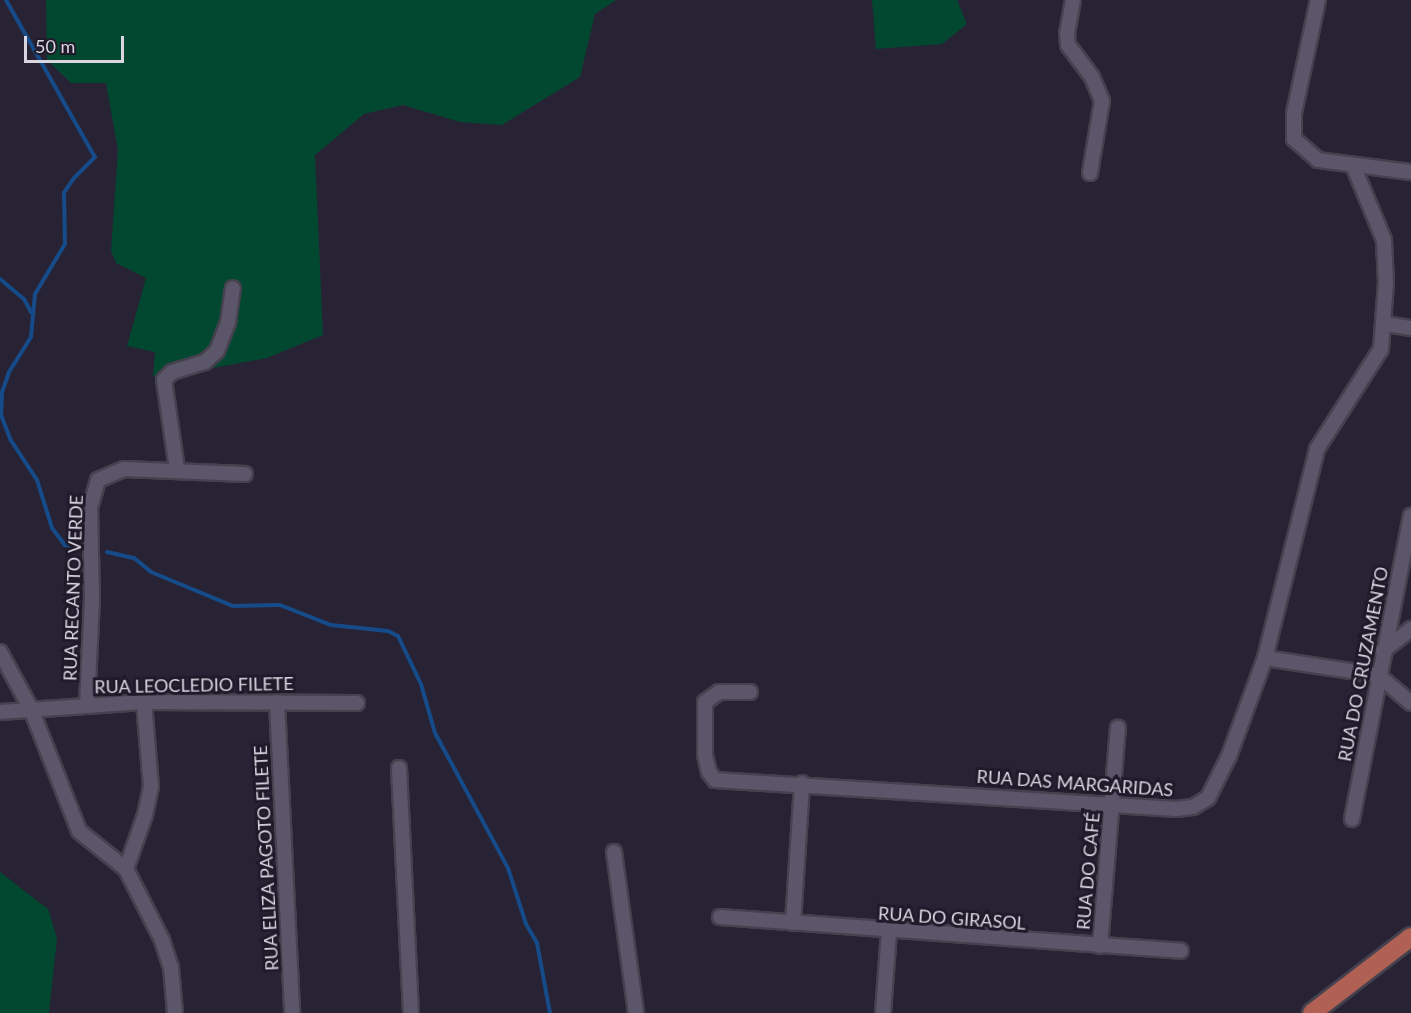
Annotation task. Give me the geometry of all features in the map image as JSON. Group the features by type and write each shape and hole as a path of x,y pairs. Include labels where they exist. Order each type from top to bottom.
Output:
{"main road":[{"path":"1312,1013 1411,936"}],"street":[{"path":"1073,0 1066,33 1068,45 1092,77 1102,101 1090,173"},
{"path":"1318,0 1292,128 1298,146 1318,160 1411,172"},
{"name":"RUA DAS MARGARIDAS","path":"750,692 719,692 705,702 702,720 709,772 715,780 802,783 1112,802 1176,809 1193,807 1208,798 1230,756 1266,657 1317,449 1370,370 1381,349 1385,324 1384,240 1353,165"},
{"path":"177,469 164,380 172,372 205,362 217,351 228,323 233,288"},
{"path":"1385,324 1411,328"},
{"name":"RUA RECANTO VERDE","path":"87,705 92,600 90,496 104,475 136,468 245,474"},
{"name":"RUA DO CRUZAMENTO","path":"1352,819 1378,675 1411,516"},
{"path":"1383,651 1411,628"},
{"path":"0,652 32,709 79,831 126,869 167,952 175,1013"},
{"path":"1266,657 1378,675 1411,703"},
{"path":"126,869 146,815 151,786 144,702"},
{"name":"RUA LEOCLEDIO FILETE","path":"0,712 144,702 357,703"},
{"name":"RUA ELIZA PAGOTO FILETE","path":"277,702 292,1013"},
{"name":"RUA DO CAFÉ","path":"1100,946 1118,728"},
{"path":"399,768 411,1013"},
{"path":"793,923 802,783"},
{"path":"614,852 636,1013"},
{"name":"RUA DO GIRASOL","path":"720,917 889,932 1181,951"},
{"path":"883,1013 889,932"}],"green space":[{"path":"46,0 616,0 595,14 580,77 502,125 460,122 403,105 364,114 315,155 323,335 267,358 158,378 153,376 155,352 127,346 146,278 116,263 111,251 118,150 106,83 71,83 47,60"},
{"path":"872,0 957,0 967,24 942,44 876,49"},
{"path":"0,872 48,909 57,938 49,1013 0,1013"}],"waterway":[{"path":"6,0 95,157 74,178 64,193 65,244 35,294 31,337 9,372 2,392 1,415 10,439 37,480 52,528 65,545 76,547"},
{"path":"0,279 24,299 31,312"},
{"path":"107,552 134,558 151,572 233,606 280,605 331,625 388,631 398,636 421,684 435,733 508,868 526,924 537,943 550,1013"}]}
